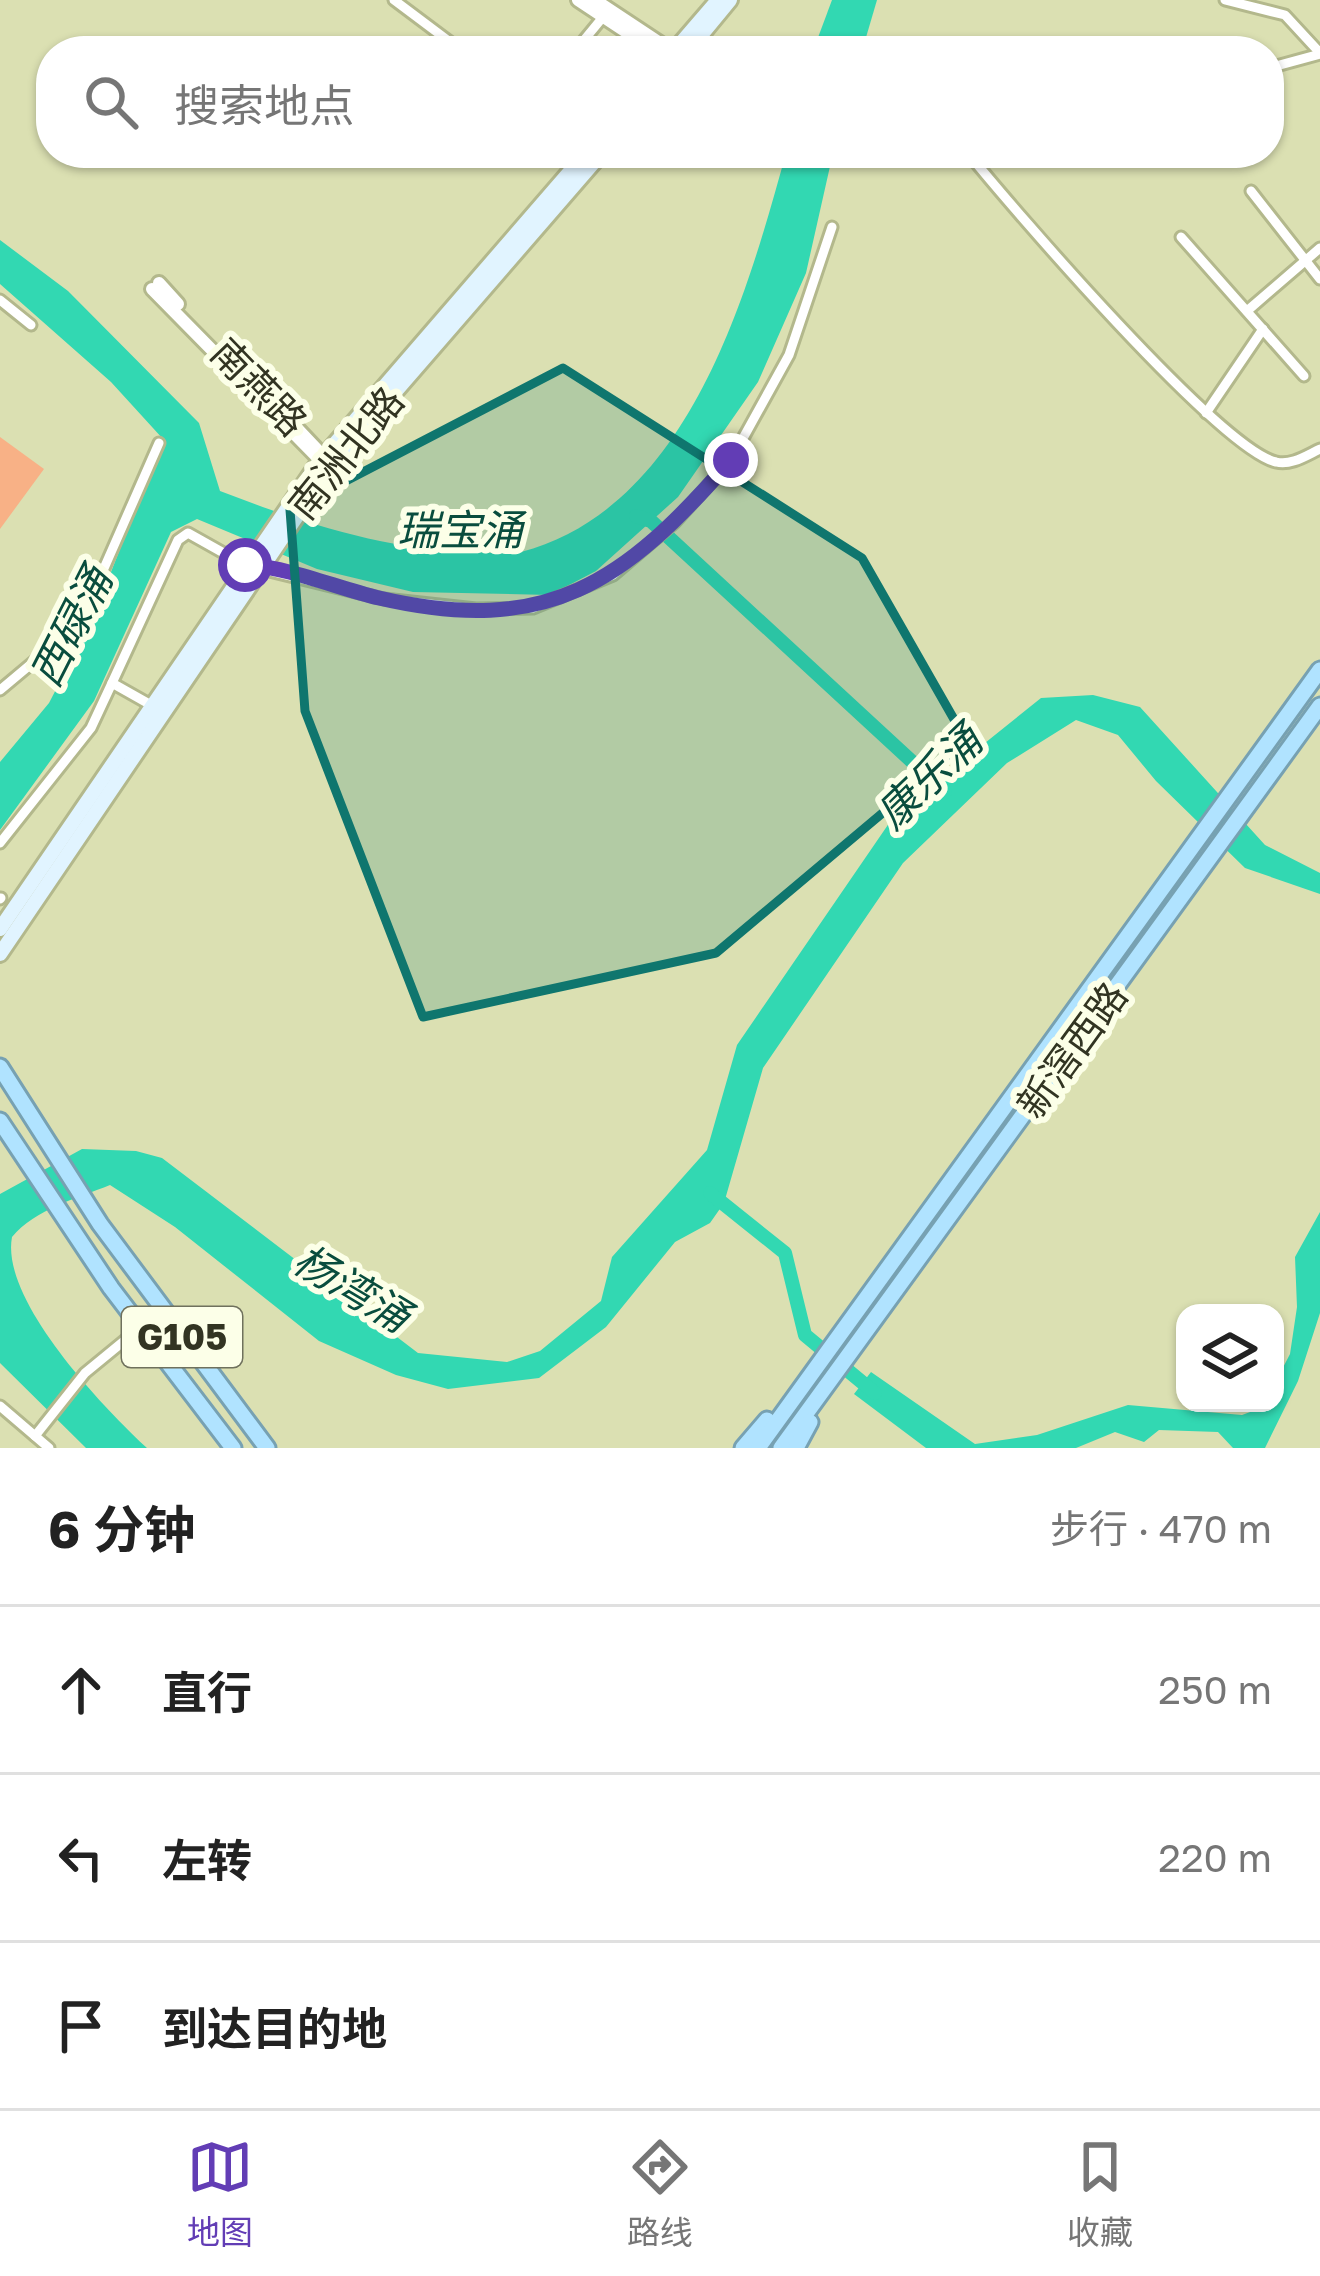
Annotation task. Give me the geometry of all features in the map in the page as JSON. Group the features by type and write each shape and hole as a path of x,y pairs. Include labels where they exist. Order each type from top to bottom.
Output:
{"highway":[{"name":"新滘西路","path":"801,1382 1320,670"},
{"name":"新滘西路","path":"824,1392 1320,706"},
{"name":"G105","path":"0,1067 100,1224 267,1448"},
{"name":"G105","path":"2,1128 77,1239 233,1448"},
{"path":"743,1448 801,1382"},
{"path":"758,1448 801,1382"},
{"path":"781,1448 824,1392"},
{"path":"796,1448 824,1392"}],"main road":[{"path":"686,36 718,0"},
{"path":"700,36 730,0"},
{"name":"南洲北路","path":"0,929 325,461 573,168"},
{"name":"南洲北路","path":"325,461 589,168"},
{"name":"南洲北路","path":"0,954 256,560"}],"street":[{"path":"394,0 442,36"},
{"path":"578,0 634,36"},
{"path":"595,0 650,36"},
{"path":"1225,0 1285,15 1320,54 1284,64"},
{"path":"587,36 603,16"},
{"path":"707,36 713,20"},
{"path":"980,168 1035,236 1206,413 1275,462 1320,449"},
{"path":"1251,191 1320,280"},
{"path":"0,843 91,728 178,540 188,533 256,560 384,599 476,609 533,608 614,575 731,460 777,376 832,227"},
{"path":"1181,237 1304,376"},
{"path":"1247,311 1320,248"},
{"name":"南燕路","path":"155,286 325,461"},
{"path":"0,300 31,326"},
{"path":"1206,413 1263,329"},
{"path":"0,690 80,623 159,442"},
{"path":"112,683 152,705"},
{"path":"35,1436 85,1373 141,1327"},
{"path":"1,1408 49,1448"}],"highlighted area":[{"path":"563,368 862,558 967,742 716,953 423,1017 305,711 290,510"}],"shaded area":[{"path":"0,437 44,469 0,529"}],"water":[{"path":"832,0 877,0 866,36 819,36"},
{"path":"782,168 830,168 806,273 758,382 678,497 596,571 550,595 413,592 317,569 197,519 171,532 94,701 0,830 0,762 49,703 93,618 163,439 111,382 0,284 0,240 68,291 199,423 220,491 313,524 377,540 498,553 521,552 579,528 627,491 668,445 701,390 751,270"},
{"path":"1093,695 1140,707 1265,845 1320,873 1320,894 1245,868 1156,781 1118,735 1076,720 1007,763 903,863 763,1068 724,1203 710,1223 675,1242 606,1327 539,1378 448,1389 396,1375 319,1341 175,1227 110,1185 58,1205 22,1227 12,1237 13,1263 22,1292 60,1352 147,1448 86,1448 0,1363 0,1194 82,1149 136,1151 162,1158 418,1353 507,1362 540,1351 601,1301 612,1257 707,1150 737,1045 894,816 1041,698"},
{"path":"1320,1212 1320,1313 1284,1409 1284,1366 1297,1307 1295,1257"},
{"path":"871,1372 975,1444 1037,1435 1128,1405 1242,1415 1283,1412 1265,1448 1233,1448 1218,1432 1159,1430 1144,1442 1115,1432 1076,1448 926,1448 854,1394"}],"waterway":[{"name":"康乐涌","path":"636,516 651,521 945,792"},
{"path":"710,1193 785,1253 805,1335 875,1393"}],"route":[{"path":"245,565 384,599 476,609 533,608 614,575 676,522 731,460"}],"water label":[{"name":"瑞宝涌","path":"460,530"},
{"name":"西碌涌","path":"71,627"},
{"name":"杨湾涌","path":"352,1288"}]}
